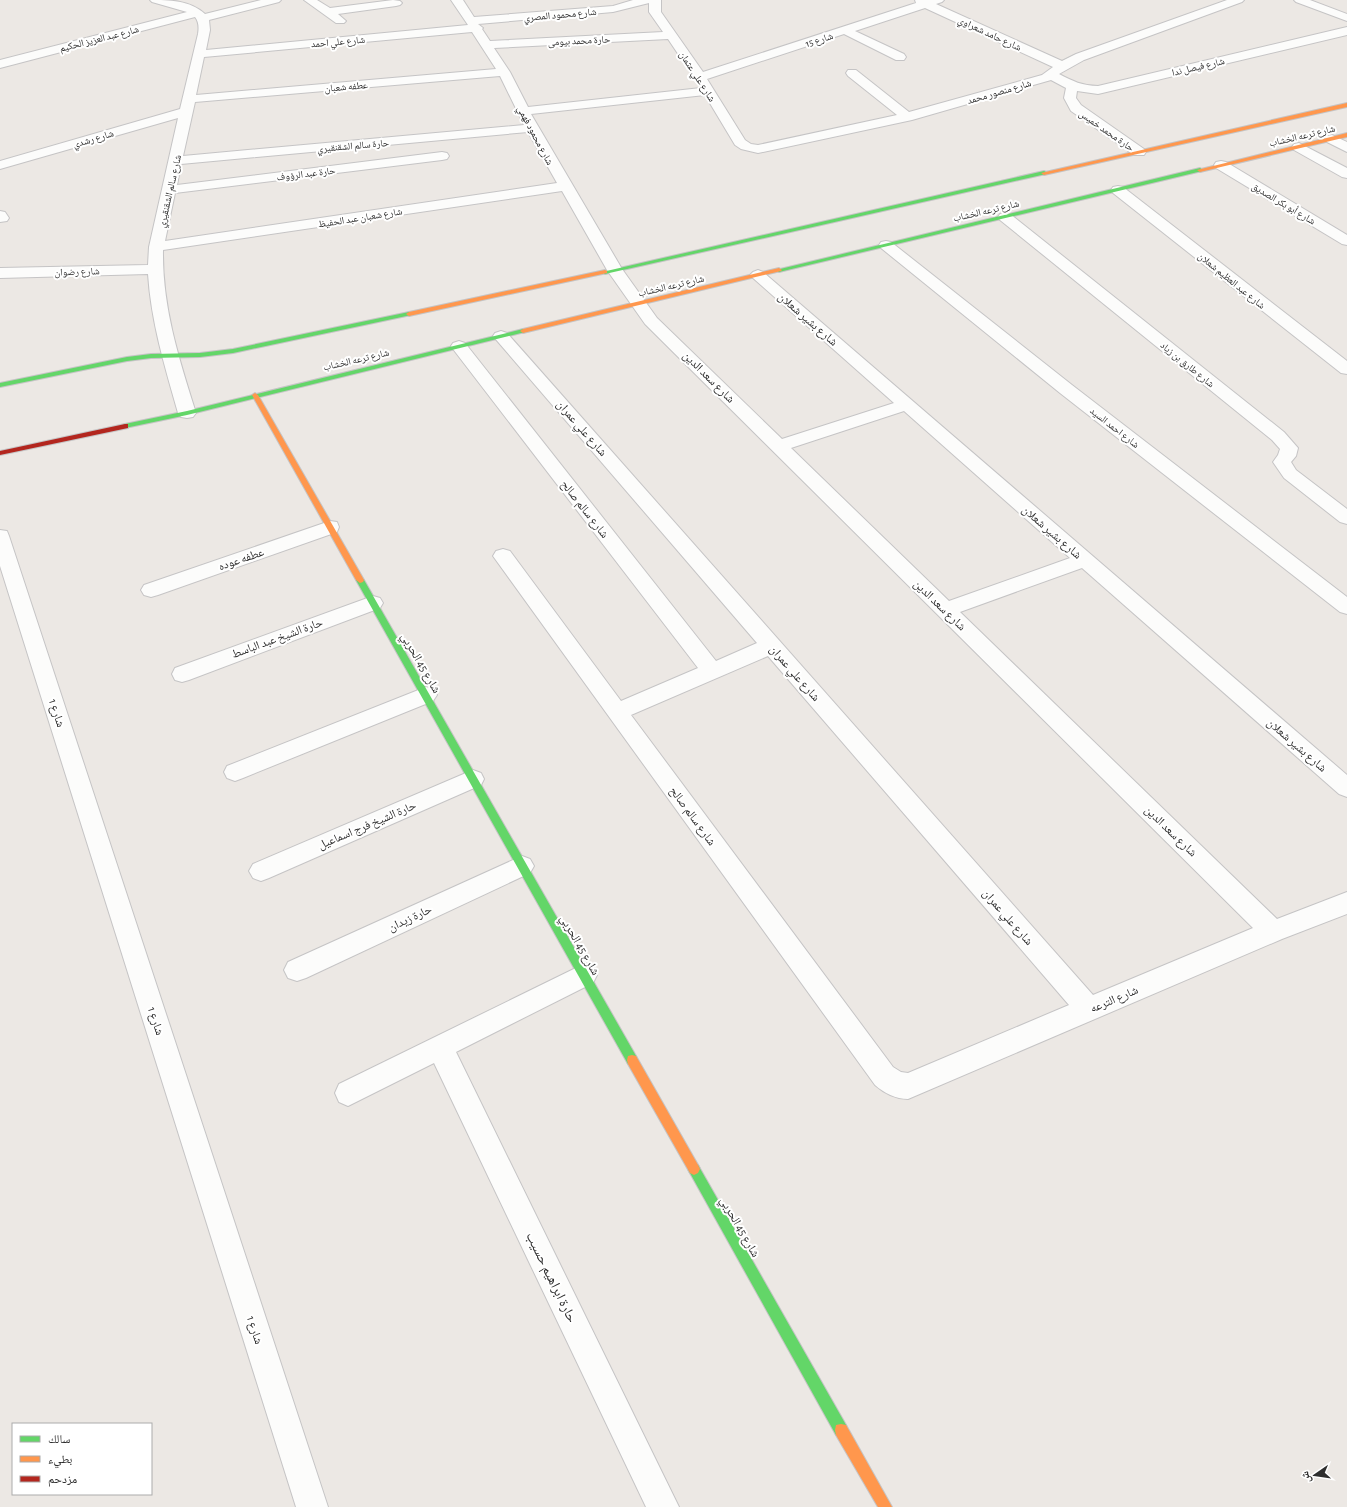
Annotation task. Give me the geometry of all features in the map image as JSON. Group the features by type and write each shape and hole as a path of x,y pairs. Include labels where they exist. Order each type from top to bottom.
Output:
{"street":[{"path":"156,0 186,8 200,16"},
{"name":"شارع عبد العزيز الحكيم","path":"0,64 200,16 275,0"},
{"path":"310,0 329,12 361,39"},
{"name":"شارع محمود فهمي","path":"457,0 504,72 532,128 564,186 615,270"},
{"name":"شارع محمود المصري","path":"474,24 646,0"},
{"name":"شارع علي عثمان","path":"655,0 654,9 700,77 740,142 744,146 750,148"},
{"name":"شارع 15","path":"700,77 845,30 923,2 938,0"},
{"name":"شارع منصور محمد","path":"750,148 758,149 907,117 1051,75 1062,66 1080,57 1238,0"},
{"path":"1300,0 1347,18"},
{"name":"شارع حامد شعراوي","path":"923,2 1062,66"},
{"path":"329,12 396,3"},
{"name":"شارع سالم الشقنقيري","path":"187,413 170,355 157,298 155,269 156,247 204,27 200,16"},
{"name":"شارع علي احمد","path":"199,54 361,39 474,24"},
{"path":"845,30 900,57"},
{"name":"شارع فيصل ندا","path":"1051,75 1073,87 1084,90 1103,89 1347,30"},
{"name":"حارة محمد بيومى","path":"487,45 671,35"},
{"name":"عطفه شعبان","path":"188,105 504,72"},
{"path":"852,73 907,117"},
{"name":"حارة محمد خميس","path":"1073,87 1069,97 1071,103 1076,108 1139,152"},
{"path":"523,110 708,91"},
{"name":"شارع رشدي","path":"0,165 188,105"},
{"name":"شارع ترعه الخشاب","path":"0,386 120,361 170,355 200,355 233,351 615,270 1347,105"},
{"name":"حارة سالم الشقنقيري","path":"175,161 532,128"},
{"name":"شارع ترعه الخشاب","path":"0,453 187,413 459,346 1347,135"},
{"path":"1332,139 1347,148"},
{"path":"1299,147 1347,174"},
{"name":"حارة عبد الرؤوف","path":"169,190 442,156"},
{"name":"شارع أبو بكر الصديق","path":"1221,165 1347,241"},
{"name":"شارع شعبان عبد الحفيظ","path":"156,247 564,186"},
{"name":"شارع عبد العظيم شعلان","path":"1118,190 1347,369"},
{"name":"شارع طارق بن زياد","path":"1004,217 1278,436 1288,448 1287,456 1282,462 1283,466 1290,474 1347,518"},
{"name":"شارع احمد السيد","path":"886,245 1066,389 1347,606"},
{"name":"شارع رضوان","path":"0,274 155,269"},
{"name":"شارع سعد الدين","path":"615,270 651,321 1273,931"},
{"name":"شارع بشير شعلان","path":"758,275 1083,560 1347,788"},
{"name":"شارع علي عمران","path":"501,336 1089,1009"},
{"name":"شارع سالم صالح","path":"459,346 712,671"},
{"name":"شارع 45 الحربي","path":"256,395 885,1507"},
{"path":"778,446 906,405"},
{"name":"عطفه عوده","path":"150,590 330,527"},
{"name":"شارع 1","path":"0,536 312,1507"},
{"name":"شارع سالم صالح","path":"503,556 884,1076"},
{"path":"945,610 1083,560"},
{"name":"حارة الشيخ عبد الباسط","path":"182,674 373,602"},
{"path":"617,712 771,646"},
{"path":"235,772 426,695"},
{"name":"حارة الشيخ فرج اسماعيل","path":"261,871 473,779"},
{"name":"حارة زيدان","path":"298,970 522,866"},
{"name":"شارع الترعه","path":"884,1076 892,1084 908,1086 1273,931 1347,903"},
{"path":"348,1094 584,975"},
{"name":"حارة ابراهيم حسيب","path":"440,1047 663,1507"}],"traffic: fast":[{"path":"779,270 1200,170"},
{"path":"605,272 1044,173"},
{"path":"0,385 127,359 151,356 200,355 233,351 409,314"},
{"path":"125,426 187,413 523,331"},
{"path":"360,580 632,1060"},
{"path":"694,1169 841,1430"}],"traffic: slow":[{"path":"1044,173 1347,105"},
{"path":"1200,170 1347,135"},
{"path":"523,331 779,270"},
{"path":"409,314 605,272"},
{"path":"255,395 360,580"},
{"path":"632,1060 694,1169"},
{"path":"841,1430 885,1507"}],"traffic: jam":[{"path":"0,453 125,426"}]}
